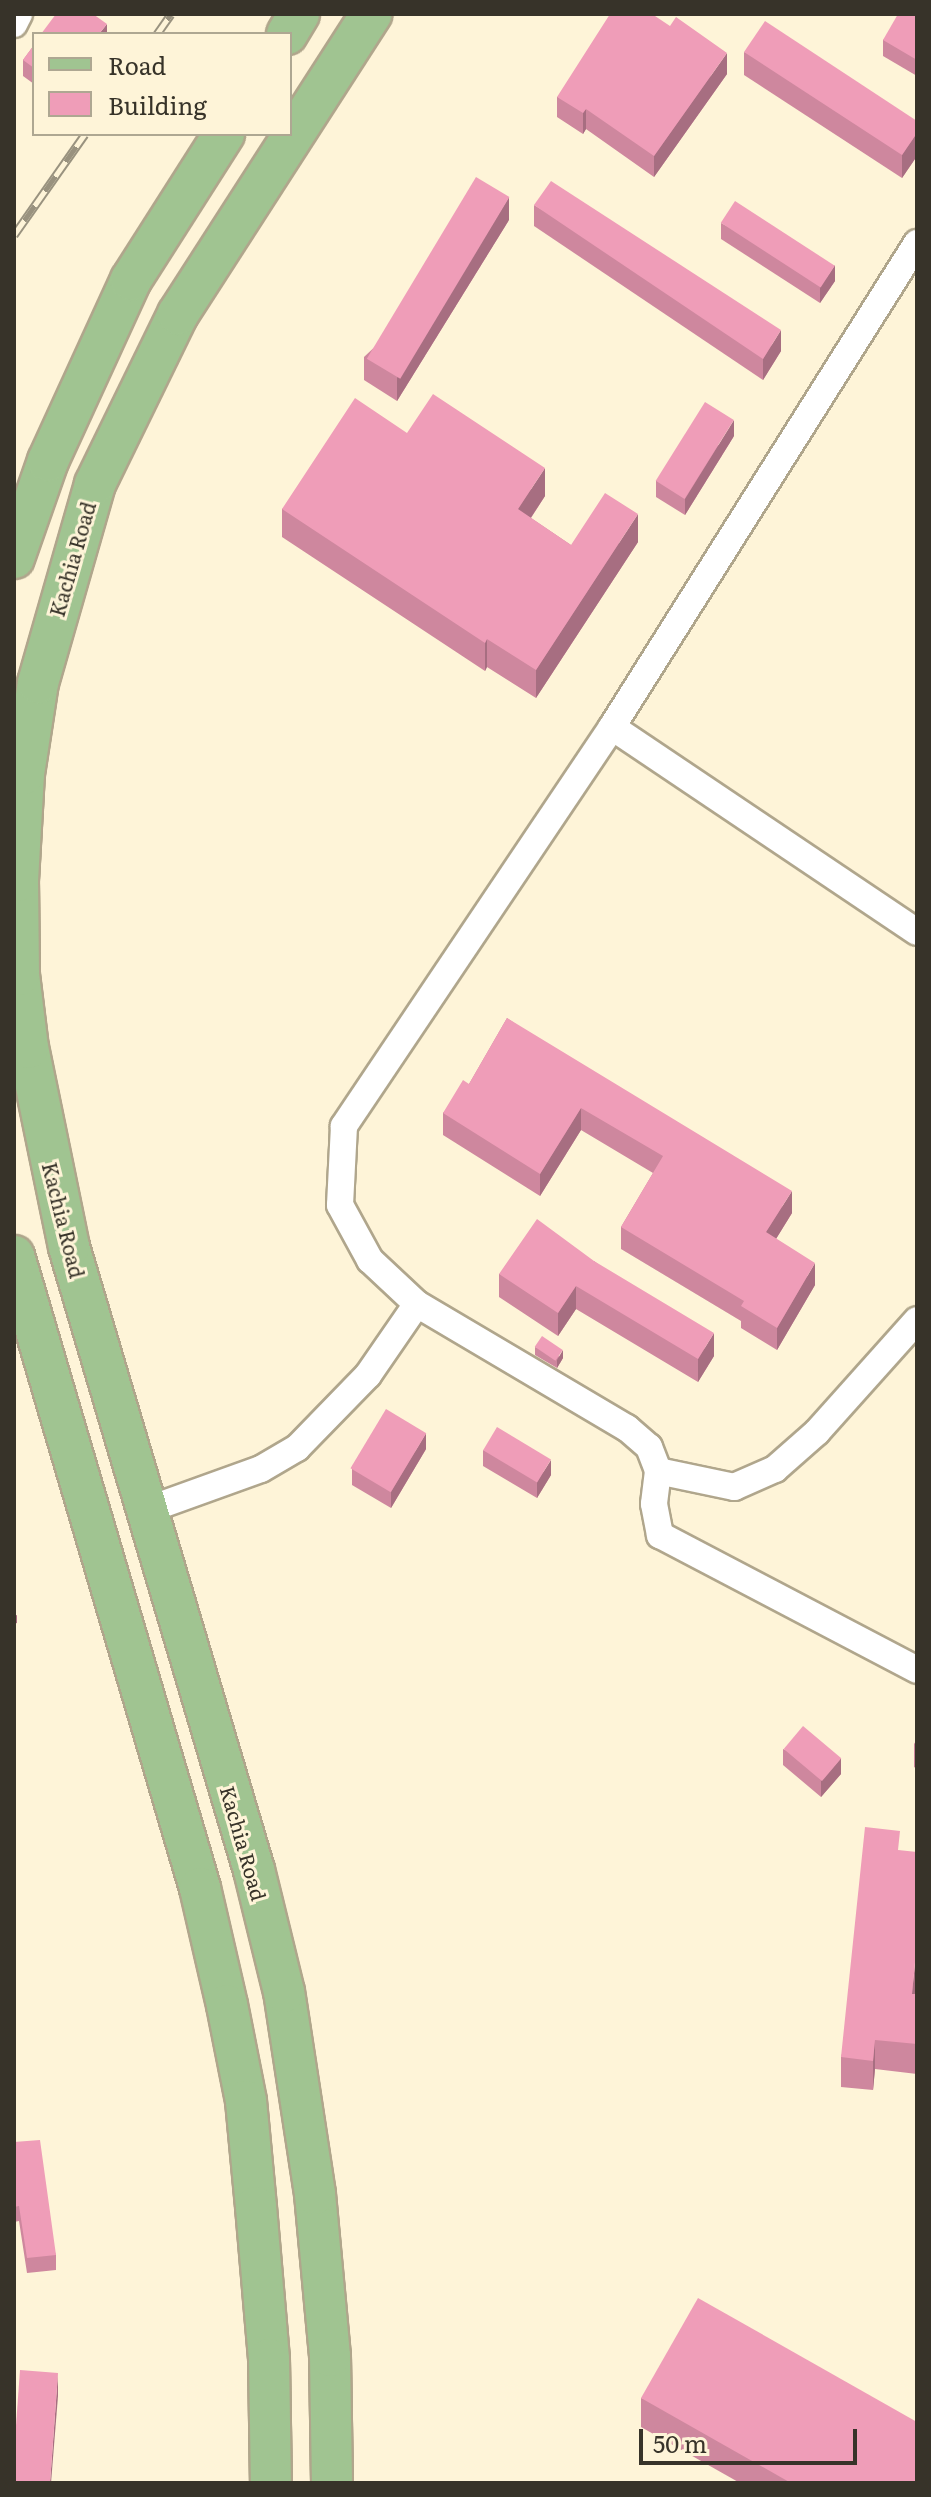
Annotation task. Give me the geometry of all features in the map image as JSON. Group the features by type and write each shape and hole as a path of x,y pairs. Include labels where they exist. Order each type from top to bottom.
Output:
{"main road":[{"path":"288,32 299,14"},
{"name":"Kachia Road","path":"332,2483 330,2356 315,2194 284,1992 254,1870 69,1247 31,1063 19,975 24,774 38,683 67,567 95,484 135,394 178,314 371,14"},
{"path":"14,558 48,461 131,280 223,136"},
{"path":"14,1256 200,1888 227,2005 246,2101 256,2207 269,2359 271,2483"}],"street":[{"path":"14,24 19,14"},
{"path":"917,243 612,727 344,1126 340,1205 370,1260 417,1304 627,1428 649,1447 658,1471 654,1504 660,1535 917,1670"},
{"path":"612,727 917,932"},
{"path":"147,1510 261,1469 297,1448 368,1375 417,1304"},
{"path":"658,1471 734,1487 775,1469 817,1432 917,1320"}],"building":[{"path":"56,14 93,14 107,24 101,32 42,32"},
{"path":"610,14 652,14 670,26 676,17 727,53 654,156 586,109 583,113 557,97"},
{"path":"898,14 917,17 917,60 883,40"},
{"path":"765,21 917,121 917,133 902,155 744,52"},
{"path":"32,48 32,67 23,60"},
{"path":"476,177 509,197 400,379 367,359"},
{"path":"551,181 781,330 763,359 534,205"},
{"path":"735,201 835,266 821,288 721,223"},
{"path":"433,394 545,468 518,509 571,545 605,493 638,514 536,670 487,639 485,643 282,509 355,398 407,433"},
{"path":"705,402 734,420 685,499 656,481"},
{"path":"507,1018 792,1191 766,1232 815,1263 777,1328 741,1306 744,1301 621,1227 663,1156 581,1108 540,1174 443,1113 463,1080 469,1084"},
{"path":"537,1219 594,1261 714,1333 698,1359 576,1286 558,1313 499,1274"},
{"path":"542,1336 563,1350 555,1361 535,1347"},
{"path":"386,1409 426,1433 391,1492 350,1468"},
{"path":"497,1427 551,1459 537,1483 483,1450"},
{"path":"803,1726 841,1758 822,1781 784,1749"},
{"path":"865,1827 900,1831 898,1850 917,1852 917,1942 912,1994 917,1994 917,2044 875,2040 873,2061 841,2057"},
{"path":"40,2140 56,2255 27,2258 19,2206 14,2207 14,2142"},
{"path":"698,2298 917,2422 917,2483 791,2483 641,2398"},
{"path":"20,2370 58,2373 50,2483 14,2483"}],"railway":[{"path":"158,32 171,14"},
{"path":"14,235 84,136"}]}
